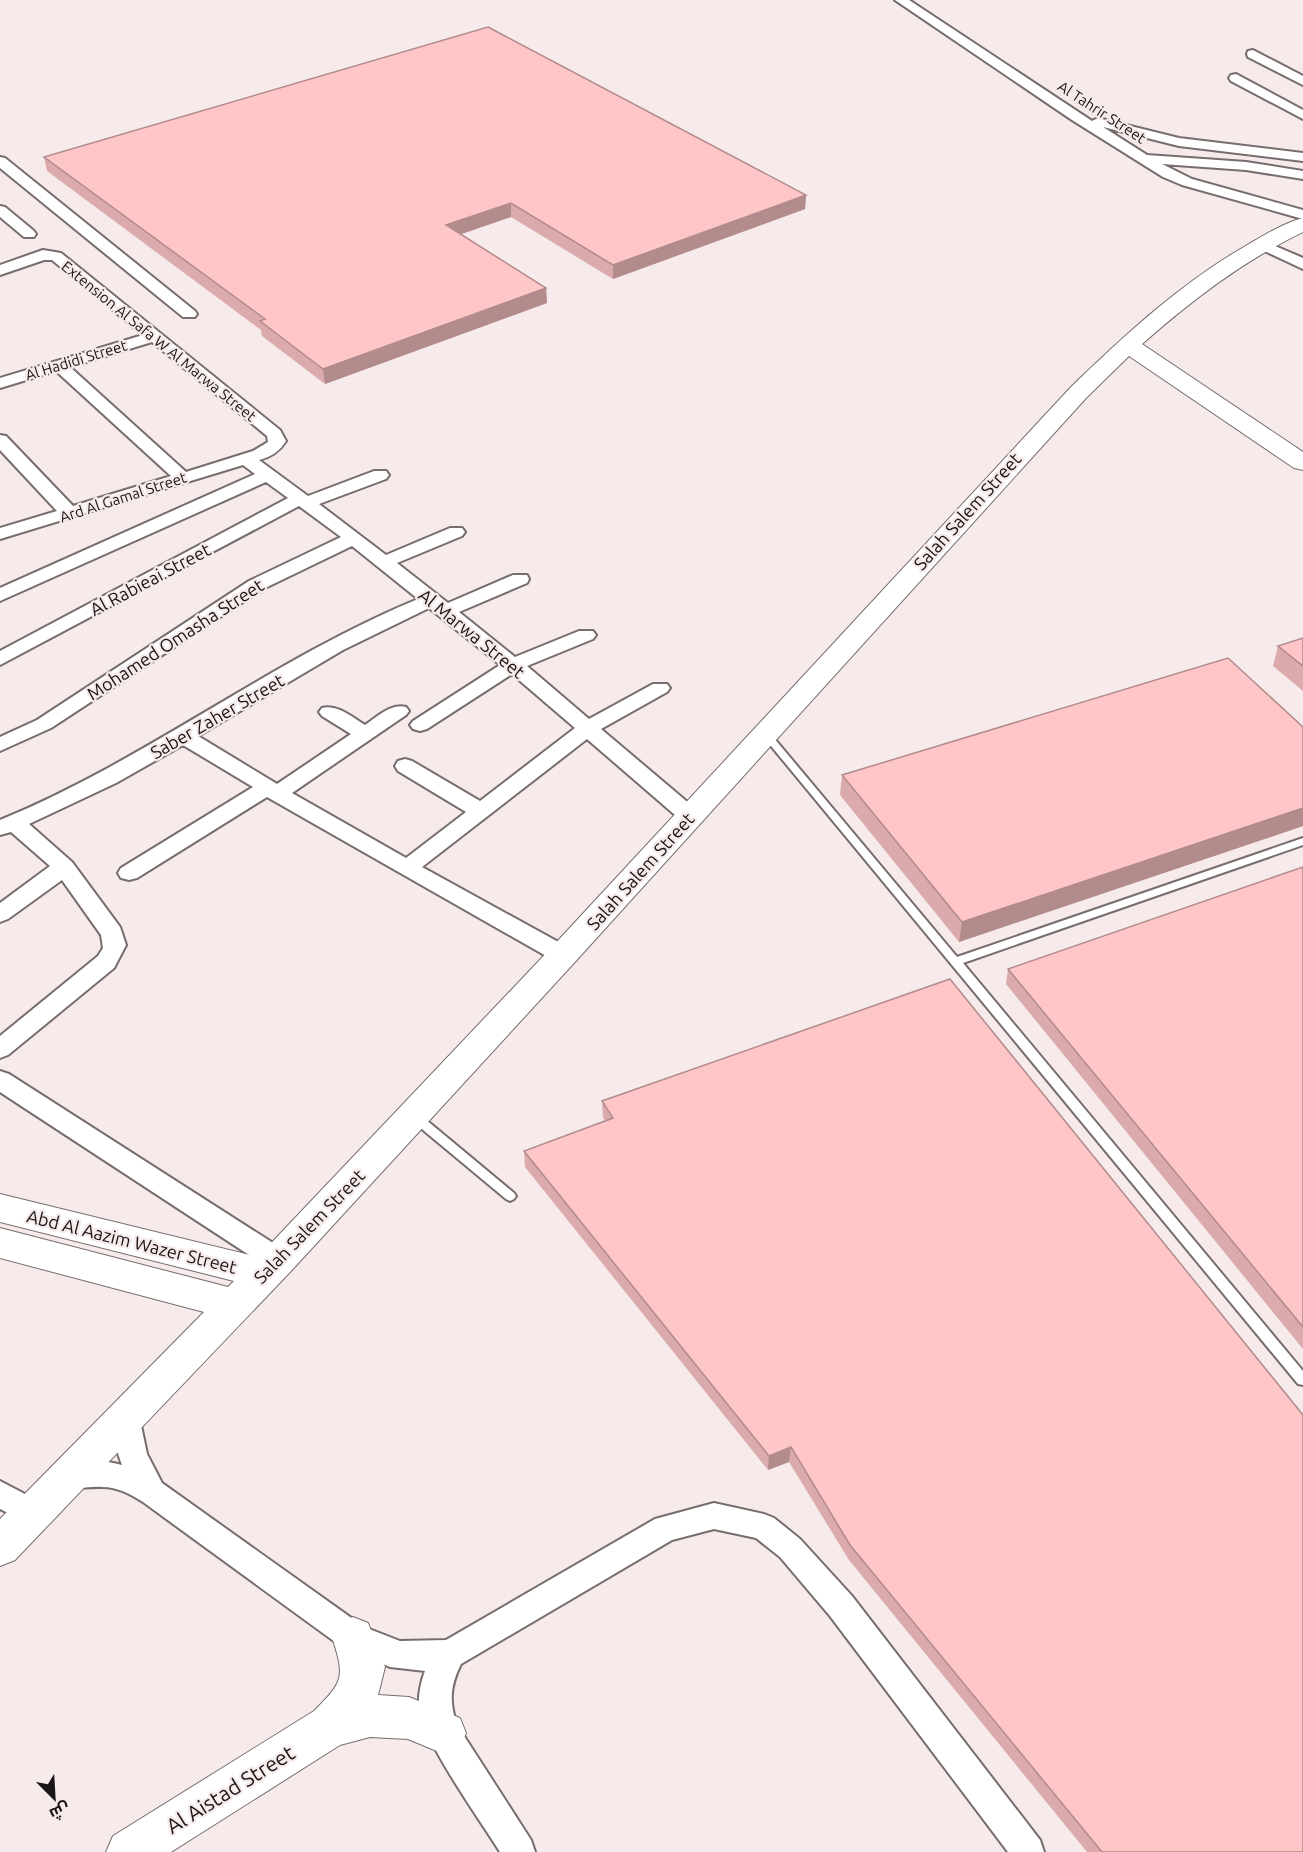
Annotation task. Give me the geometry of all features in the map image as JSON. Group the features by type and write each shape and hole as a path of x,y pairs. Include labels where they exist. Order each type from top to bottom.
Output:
{"street":[{"name":"Al Tahrir Street","path":"901,0 1077,117 1168,174 1187,182 1303,215"},
{"path":"1253,54 1303,81"},
{"path":"1236,78 1303,115"},
{"path":"1077,117 1179,142 1303,157"},
{"path":"1145,159 1246,166 1303,175"},
{"path":"0,161 189,314"},
{"path":"0,210 29,234"},
{"name":"Salah Salem Street","path":"0,1547 64,1478 271,1267 563,955 1022,452 1127,344 1223,267 1261,244 1303,224"},
{"path":"1261,244 1303,264"},
{"name":"Extension Al Safa W Al Marwa Street","path":"0,270 44,255 56,256 274,435 277,441 274,447 246,459"},
{"name":"Al Hadidi Street","path":"0,383 153,337"},
{"path":"1127,344 1303,463"},
{"path":"58,365 183,478"},
{"path":"0,440 70,514"},
{"name":"Al Marwa Street","path":"246,459 354,538 513,665 690,816"},
{"name":"Ard Al Gamal Street","path":"0,534 246,459"},
{"name":"Al Rabieai Street","path":"2,655 303,501 380,475"},
{"path":"0,595 268,476"},
{"path":"384,562 456,532"},
{"name":"Mohamed Omasha Street","path":"0,745 44,724 256,585 354,538"},
{"name":"Saber Zaher Street","path":"7,825 77,795 183,736 361,630 519,579"},
{"path":"420,725 513,665 586,635"},
{"path":"407,868 588,728 660,688"},
{"path":"129,873 272,791 399,711"},
{"path":"329,712 365,734"},
{"path":"183,736 272,791 563,955"},
{"path":"405,766 481,811"},
{"path":"0,1049 106,962 114,952 116,942 112,933 64,867 7,825"},
{"path":"0,914 64,867"},
{"path":"0,1080 271,1267"},
{"name":"Abd Al Aazim Wazer Street","path":"0,1208 271,1267"},
{"name":"Abd Al Aazim Wazer Street","path":"0,1243 234,1304"},
{"path":"125,1416 128,1443 137,1469 153,1493"},
{"path":"64,1478 98,1473 128,1478 153,1493 353,1637 382,1653 415,1658 450,1654 665,1528 714,1516 764,1527 790,1548 841,1606 1028,1852"},
{"path":"0,1494 32,1512"},
{"name":"Al Aistad Street","path":"129,1852 330,1726 355,1700 363,1667 353,1637"},
{"path":"450,1654 437,1679 436,1689 435,1707 444,1733 519,1852"},
{"name":"Al Aistad Street","path":"330,1726 370,1716 409,1718 444,1733"}],"lane":[{"path":"765,733 1303,1380"},
{"path":"955,962 1303,841"},
{"path":"413,1115 510,1196"}],"building":[{"path":"488,27 806,195 613,265 511,203 446,225 546,288 323,369 260,321 265,319 44,157"},
{"path":"1303,638 1303,666 1278,646"},
{"path":"1228,658 1303,727 1303,808 962,922 842,775"},
{"path":"1303,867 1303,1327 1008,969"},
{"path":"950,979 1303,1415 1303,1852 1102,1852 850,1545 791,1447 769,1456 524,1151 613,1118 602,1101"}]}
